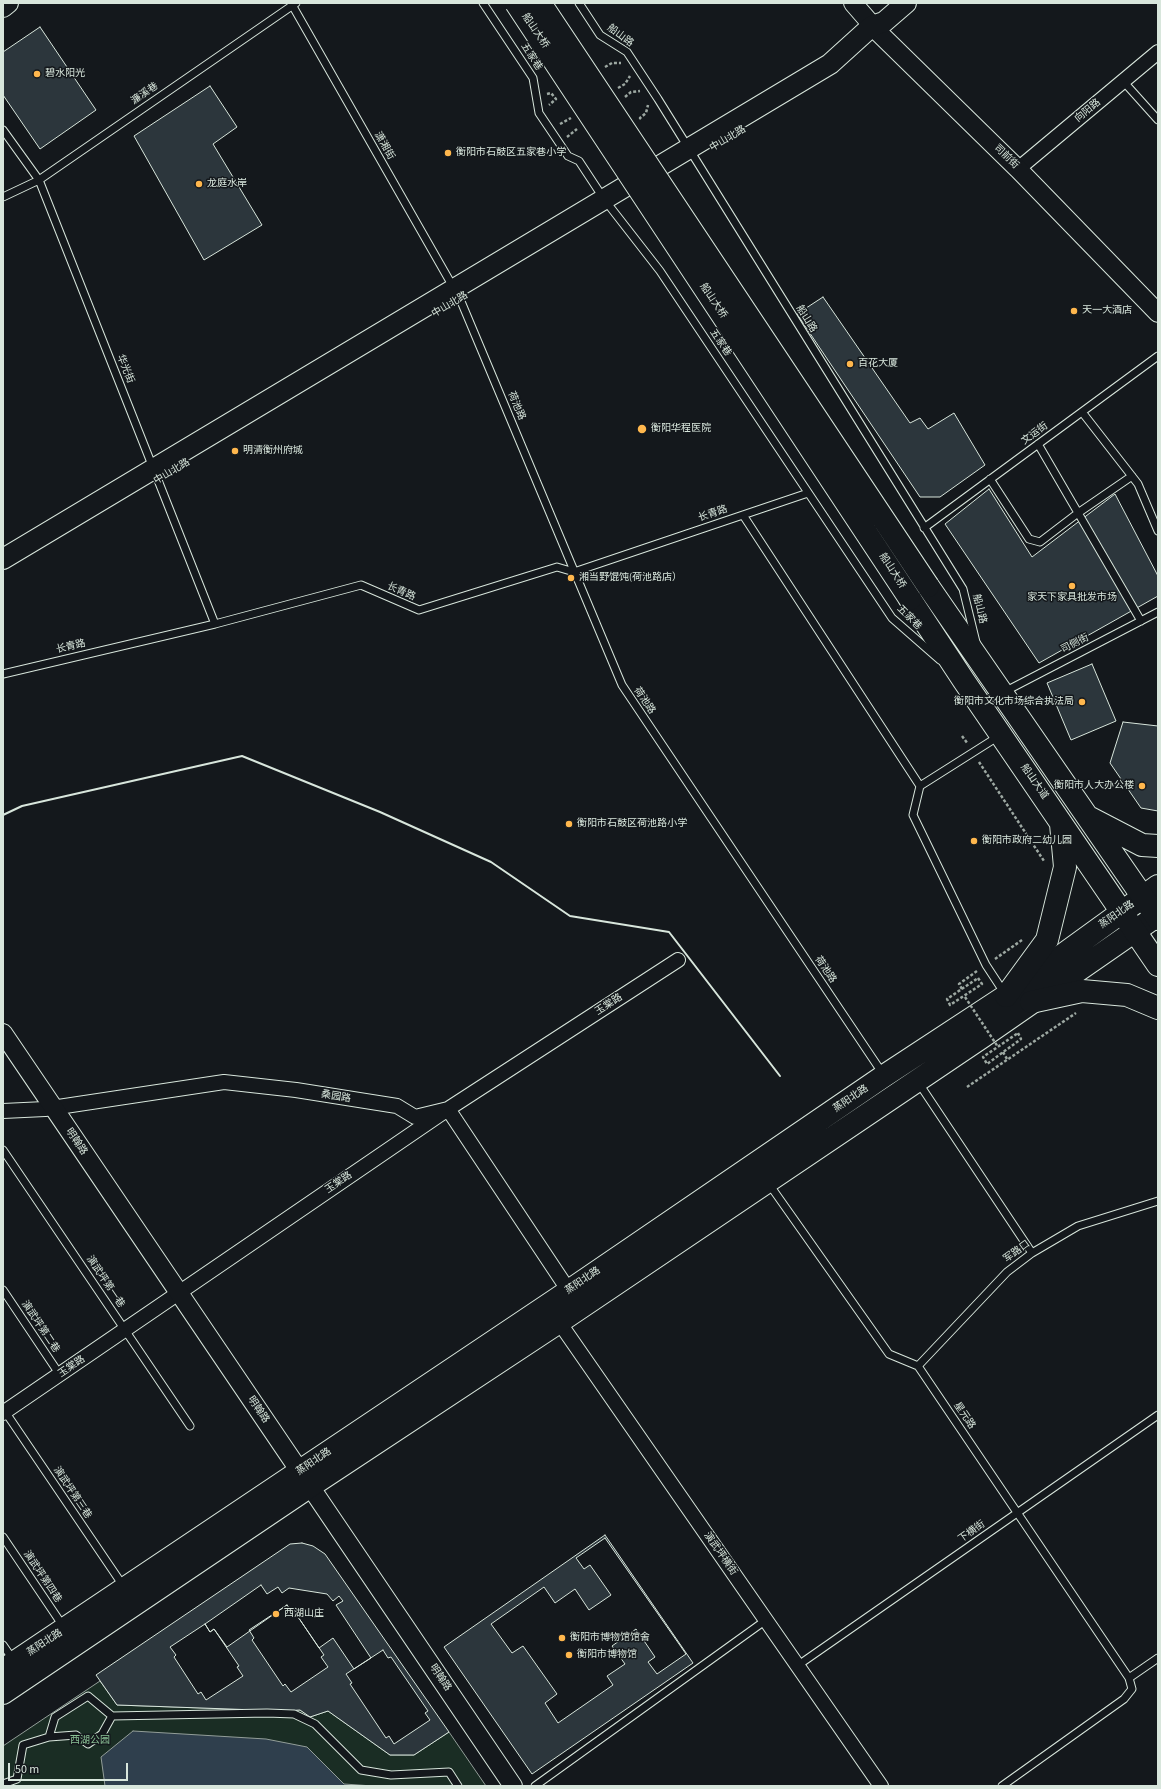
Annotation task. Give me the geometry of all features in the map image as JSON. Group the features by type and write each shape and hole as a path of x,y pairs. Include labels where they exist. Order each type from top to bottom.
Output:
{"main road":[{"path":"3,7 8,3"},
{"name":"船山大桥","path":"516,3 910,599"},
{"name":"船山大桥","path":"540,3 982,666"},
{"name":"中山北路","path":"3,573 156,475 608,204 692,154 834,75 878,27 906,3"},
{"name":"中山北路","path":"3,559 156,475"},
{"name":"船山大道","path":"910,599 964,681 1158,965"},
{"path":"982,666 1087,817 1150,891 1157,917"},
{"path":"1087,817 1142,844 1158,846"},
{"path":"1006,996 1047,940 1066,867 1060,821"},
{"name":"蒸阳北路","path":"3,1693 569,1291 884,1076 1006,996 1150,891"},
{"name":"蒸阳北路","path":"7,1659 65,1629 125,1589 559,1322 917,1081 1157,917"},
{"path":"1031,1002 1082,991 1127,995 1158,1008"}],"street":[{"name":"司前街","path":"853,3 1158,298"},
{"name":"司前街","path":"866,3 878,27"},
{"name":"向阳路","path":"1022,166 1158,52"},
{"name":"司前街","path":"1022,166 1158,313"},
{"name":"玉棠路","path":"4,1411 126,1330 448,1109 678,960"},
{"name":"明翰路","path":"3,1033 49,1108 302,1481 513,1786"},
{"name":"明翰路","path":"3,1047 49,1108"},
{"name":"桑园路","path":"3,1111 49,1108 224,1082 296,1090 397,1106 415,1118 448,1109"},
{"path":"448,1109 569,1291"},
{"name":"演武坪横街","path":"559,1322 881,1786"},
{"name":"明翰路","path":"302,1481 504,1786"}],"lane":[{"name":"五家巷","path":"483,3 533,78 539,113 568,156 579,161 608,204 660,272 892,618 964,681"},
{"name":"船山路","path":"579,3 600,35 627,52 963,589 982,666"},
{"name":"濂溪巷","path":"3,197 38,180 293,4"},
{"name":"潇湘街","path":"293,4 458,294"},
{"path":"1123,81 1158,120"},
{"name":"华光街","path":"3,130 38,180 215,624"},
{"name":"荷池路","path":"458,294 622,685 884,1076"},
{"name":"文运街","path":"924,528 1158,356"},
{"path":"1082,412 1138,484 1158,531"},
{"path":"1038,444 1141,621"},
{"path":"990,479 1029,539 1040,542 1078,513 1132,476"},
{"name":"长青路","path":"3,674 215,624 361,585 419,610 557,567 574,572 808,492"},
{"path":"742,515 920,786"},
{"name":"司侧街","path":"1001,693 1158,612"},
{"path":"1001,735 920,786 913,815 986,965 1006,996"},
{"path":"917,1081 1032,1253"},
{"name":"演武坪第一巷","path":"3,1150 190,1426"},
{"path":"767,1182 889,1354 918,1366"},
{"name":"军路口","path":"918,1366 1007,1272 1032,1253 1078,1226 1158,1201"},
{"name":"演武坪第二巷","path":"3,1290 60,1374"},
{"name":"星元路","path":"918,1366 1129,1678"},
{"name":"演武坪第三巷","path":"4,1411 125,1589"},
{"name":"下横街","path":"797,1666 1158,1415"},
{"name":"演武坪第四巷","path":"3,1537 65,1629"},
{"path":"535,1786 766,1620"},
{"path":"1002,1786 1124,1699 1132,1689 1129,1678 1158,1658"},
{"path":"49,1737 56,1717 88,1696 112,1716 294,1714 315,1724 361,1770 392,1775 449,1772 458,1786"},
{"path":"3,1784 17,1779 23,1746 49,1737 76,1735 88,1744 102,1734 112,1716"}],"path":[{"path":"605,67 619,62 624,65"},
{"path":"615,91 625,84 630,76 628,70"},
{"path":"621,100 631,92 640,92 644,95"},
{"path":"640,118 646,113 648,108 647,98"},
{"path":"962,736 1044,860 1044,865"},
{"path":"962,989 958,984 1024,938"},
{"path":"978,978 982,984 950,1005 947,999 962,989 978,978"},
{"path":"964,997 998,1047 983,1057 988,1064 1010,1047"},
{"path":"967,1087 1076,1012"},
{"path":"1003,1052 1007,1059"}],"green space":[{"name":"西湖公园","path":"100,1681 117,1705 285,1711 300,1710 310,1717 328,1711 390,1755 414,1755 449,1732 486,1786 3,1786 3,1746"}],"water":[{"path":"133,1731 266,1739 307,1747 344,1784 373,1786 105,1786 101,1757"}],"building":[{"name":"碧水阳光","path":"40,27 96,110 40,149 3,95 3,52"},
{"name":"龙庭水岸","path":"210,86 237,127 213,144 262,225 204,260 134,136"},
{"name":"百花大厦","path":"823,297 910,423 920,418 928,429 954,413 985,465 940,497 920,497 797,314"},
{"name":"家天下家具批发市场","path":"989,489 1032,557 1115,494 1158,576 1158,596 1039,663 945,524"},
{"name":"衡阳市文化市场综合执法局","path":"1092,664 1116,721 1071,740 1047,683"},
{"name":"衡阳市人大办公楼","path":"1123,722 1158,726 1158,811 1141,808 1110,763"},
{"name":"衡阳市博物馆","path":"605,1535 693,1663 532,1774 444,1647"},
{"name":"衡阳市博物馆馆舍","path":"605,1538 686,1654 657,1674 648,1662 655,1657 636,1629 612,1646 625,1664 607,1676 613,1685 558,1723 545,1703 557,1694 523,1646 512,1653 491,1624 544,1587 555,1603 575,1589 589,1610 611,1595 590,1565 584,1569 576,1558"},
{"name":"西湖山庄","path":"302,1543 313,1546 325,1554 449,1732 414,1755 390,1755 328,1711 310,1717 300,1710 285,1711 117,1705 96,1675 290,1544"},
{"path":"261,1585 267,1594 278,1587 282,1593 289,1588 327,1594 333,1601 339,1596 343,1601 336,1605 371,1658 354,1669 333,1638 319,1648 294,1611 292,1612 287,1605 227,1647 214,1629 210,1632 205,1624"},
{"path":"287,1605 292,1612 294,1611 324,1655 321,1657 328,1667 291,1692 285,1684 283,1686 252,1640 254,1638 249,1630"},
{"path":"205,1624 210,1632 214,1629 239,1666 237,1667 243,1676 206,1700 201,1692 198,1694 174,1657 176,1655 170,1647"},
{"path":"383,1650 388,1658 391,1657 428,1711 425,1713 430,1720 394,1744 389,1736 386,1738 350,1684 352,1683 346,1674"}],"wall":[{"path":"3,815 22,806 242,756 380,812 491,862 570,916 669,932 780,1076"}],"place":[{"name":"碧水阳光","path":"37,74"},
{"name":"衡阳市石鼓区五家巷小学","path":"448,153"},
{"name":"龙庭水岸","path":"199,184"},
{"name":"天一大酒店","path":"1074,311"},
{"name":"百花大厦","path":"850,364"},
{"name":"衡阳华程医院","path":"642,429"},
{"name":"明清衡州府城","path":"235,451"},
{"name":"湘当野馄饨(荷池路店）","path":"571,578"},
{"name":"家天下家具批发市场","path":"1072,586"},
{"name":"衡阳市文化市场综合执法局","path":"1082,702"},
{"name":"衡阳市人大办公楼","path":"1142,786"},
{"name":"衡阳市石鼓区荷池路小学","path":"569,824"},
{"name":"衡阳市政府二幼儿园","path":"974,841"},
{"name":"西湖山庄","path":"276,1614"},
{"name":"衡阳市博物馆馆舍","path":"562,1638"},
{"name":"衡阳市博物馆","path":"569,1655"}]}
